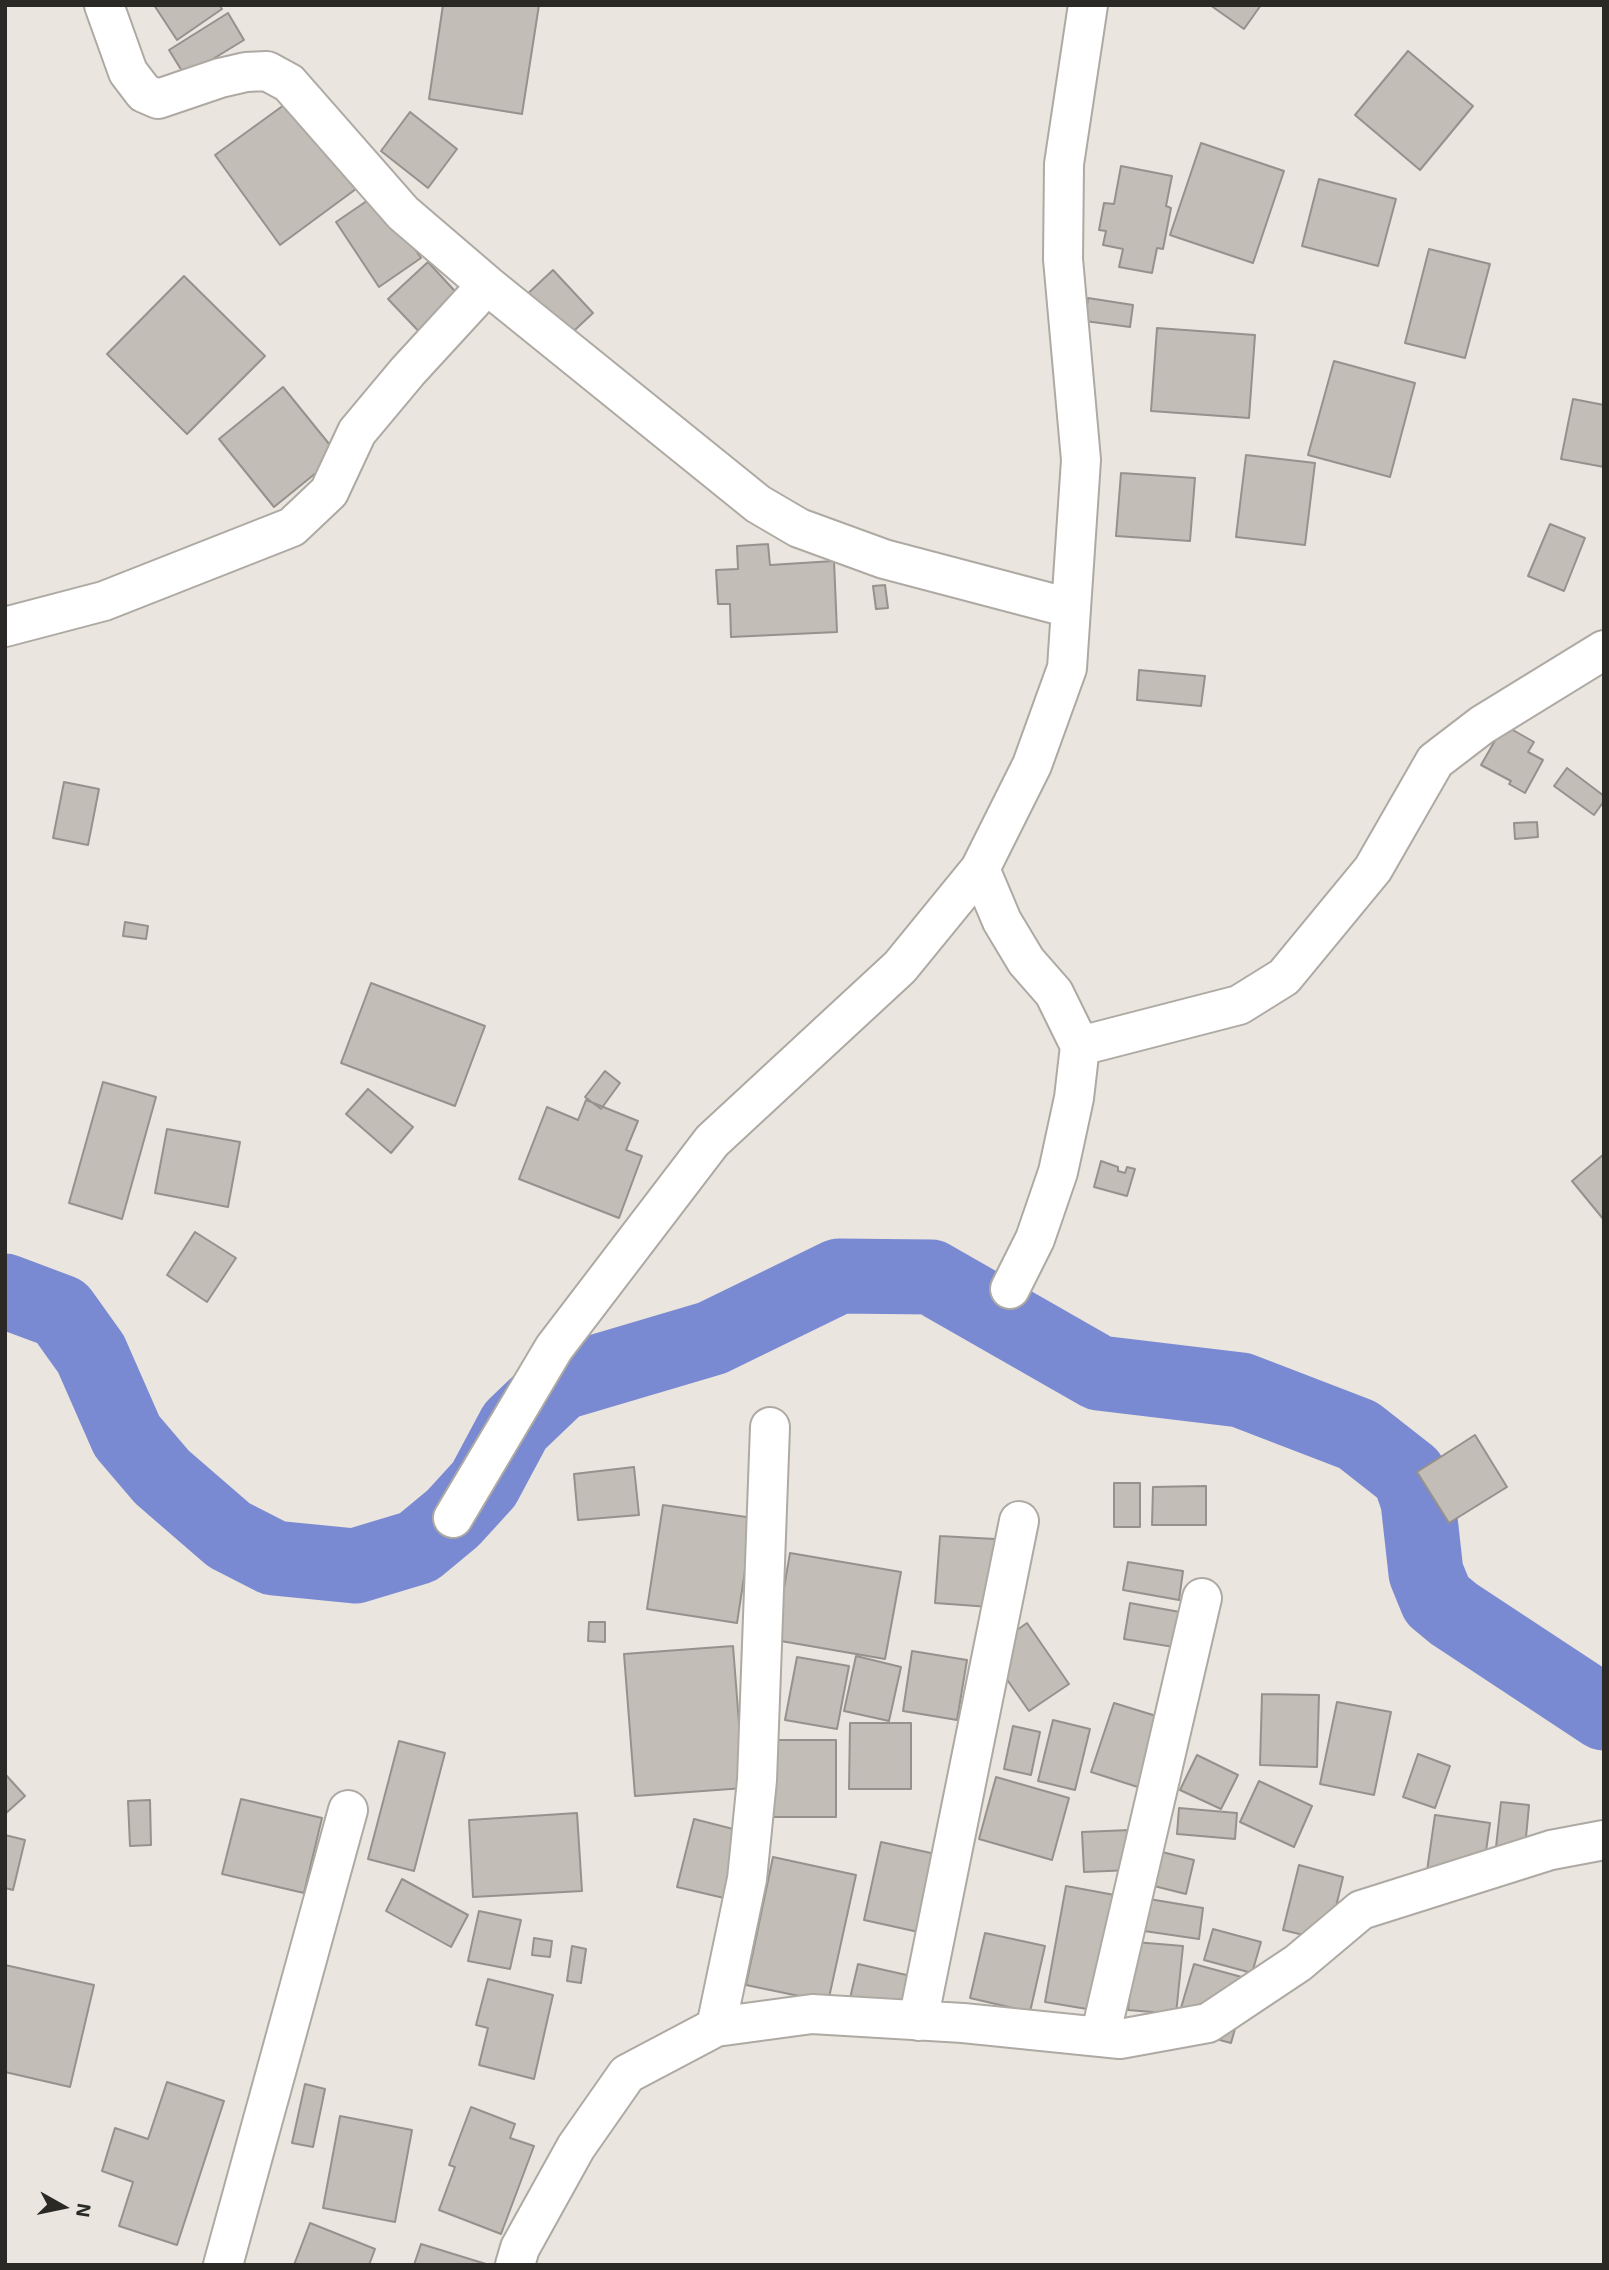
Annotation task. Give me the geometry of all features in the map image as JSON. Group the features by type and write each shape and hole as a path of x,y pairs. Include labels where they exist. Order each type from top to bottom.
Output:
{"street":[{"path":"104,5 128,72 144,93 159,99 220,78 267,71 289,82 403,213 487,285 758,504 799,528 884,559 1070,608"},
{"path":"453,1518 554,1348 712,1141 900,967 980,869 1032,765 1068,667 1082,460 1063,259 1065,164 1088,5"},
{"path":"5,627 104,601 292,527 329,492 357,432 408,371 487,285"},
{"path":"1080,1046 1239,1005 1284,977 1373,869 1434,761 1482,725 1604,649"},
{"path":"980,869 1002,921 1026,961 1054,993 1080,1046 1074,1098 1058,1172 1035,1239 1010,1289"},
{"path":"716,2027 747,1879 757,1780 771,1427"},
{"path":"918,2021 1018,1521"},
{"path":"1100,2037 1202,1598"},
{"path":"223,2265 348,1810"},
{"path":"515,2265 520,2248 576,2147 627,2074 716,2027 812,2014 963,2023 1120,2039 1208,2023 1298,1963 1361,1910 1552,1850 1604,1840"}],"building":[{"path":"154,5 219,5 222,9 177,40"},
{"path":"443,5 539,5 522,114 429,99"},
{"path":"1210,5 1261,5 1244,29"},
{"path":"228,13 244,40 185,76 169,50"},
{"path":"1408,51 1473,106 1420,170 1355,115"},
{"path":"295,97 360,186 280,245 215,155"},
{"path":"410,112 457,149 428,188 381,151"},
{"path":"1201,143 1284,171 1253,263 1170,235"},
{"path":"1121,166 1172,176 1166,206 1171,208 1163,249 1157,248 1152,273 1119,267 1123,249 1103,245 1106,231 1099,230 1104,203 1114,204"},
{"path":"1319,179 1396,199 1378,266 1302,246"},
{"path":"377,194 421,258 379,287 336,222"},
{"path":"1429,249 1490,264 1465,358 1405,343"},
{"path":"428,262 465,302 426,339 388,299"},
{"path":"553,270 593,313 562,342 522,299"},
{"path":"184,276 265,356 187,434 107,354"},
{"path":"1088,298 1133,305 1130,327 1085,321"},
{"path":"1157,328 1255,335 1249,418 1151,411"},
{"path":"1334,361 1415,383 1390,477 1308,455"},
{"path":"283,387 338,455 274,507 219,439"},
{"path":"1573,399 1604,405 1604,467 1561,459"},
{"path":"1246,455 1315,463 1305,545 1236,537"},
{"path":"1121,473 1195,478 1190,541 1116,536"},
{"path":"1550,524 1585,538 1564,591 1528,576"},
{"path":"768,544 770,565 834,561 837,632 731,637 730,604 718,604 716,570 738,569 737,546"},
{"path":"885,585 888,608 876,609 873,586"},
{"path":"1139,670 1205,676 1201,706 1137,700"},
{"path":"1504,725 1534,742 1528,752 1543,760 1525,793 1509,784 1511,781 1481,765"},
{"path":"1567,768 1604,796 1604,801 1594,815 1554,786"},
{"path":"64,782 99,789 88,845 53,838"},
{"path":"1537,822 1538,837 1515,839 1514,823"},
{"path":"125,922 148,926 146,939 123,936"},
{"path":"371,983 485,1026 455,1106 341,1063"},
{"path":"605,1071 620,1083 601,1109 585,1097"},
{"path":"103,1082 156,1097 122,1219 69,1203"},
{"path":"368,1089 413,1127 391,1153 346,1114"},
{"path":"586,1100 638,1121 626,1150 642,1156 619,1218 519,1179 547,1107 578,1120"},
{"path":"167,1129 240,1142 228,1207 155,1193"},
{"path":"1604,1154 1604,1220 1572,1181"},
{"path":"1101,1161 1118,1167 1118,1171 1125,1173 1127,1167 1135,1169 1127,1196 1094,1187"},
{"path":"195,1232 236,1258 207,1302 167,1275"},
{"path":"1475,1435 1507,1487 1449,1523 1417,1472"},
{"path":"634,1467 639,1515 578,1520 574,1474"},
{"path":"1114,1483 1140,1483 1140,1527 1114,1527"},
{"path":"1206,1486 1206,1525 1152,1525 1153,1487"},
{"path":"663,1505 753,1518 737,1623 647,1609"},
{"path":"940,1536 995,1539 990,1607 935,1603"},
{"path":"790,1553 901,1572 885,1659 775,1640"},
{"path":"1128,1562 1183,1571 1179,1600 1123,1590"},
{"path":"1130,1603 1180,1612 1174,1647 1124,1639"},
{"path":"589,1622 605,1622 605,1642 588,1641"},
{"path":"1027,1623 1069,1684 1029,1711 987,1651"},
{"path":"733,1646 744,1788 635,1796 624,1654"},
{"path":"912,1651 967,1660 957,1720 903,1711"},
{"path":"856,1656 901,1667 889,1721 844,1711"},
{"path":"797,1657 849,1666 837,1729 785,1720"},
{"path":"1262,1694 1319,1695 1317,1767 1260,1765"},
{"path":"1337,1702 1391,1712 1374,1795 1320,1784"},
{"path":"1114,1703 1166,1719 1144,1789 1091,1772"},
{"path":"1053,1720 1090,1729 1075,1790 1038,1781"},
{"path":"850,1723 911,1723 911,1789 849,1789"},
{"path":"1013,1726 1040,1732 1031,1775 1004,1769"},
{"path":"770,1740 836,1740 836,1817 771,1817"},
{"path":"399,1741 445,1753 414,1871 368,1859"},
{"path":"1418,1754 1450,1766 1435,1808 1403,1797"},
{"path":"1197,1755 1238,1775 1221,1809 1180,1790"},
{"path":"5,1774 25,1796 5,1814"},
{"path":"996,1777 1069,1798 1052,1860 979,1839"},
{"path":"1259,1781 1312,1806 1294,1847 1240,1822"},
{"path":"241,1799 322,1818 304,1893 222,1874"},
{"path":"150,1800 151,1845 130,1846 128,1801"},
{"path":"1501,1802 1529,1805 1524,1859 1495,1856"},
{"path":"1179,1808 1237,1813 1235,1839 1177,1834"},
{"path":"577,1813 582,1891 473,1897 469,1820"},
{"path":"1435,1815 1490,1823 1482,1879 1427,1871"},
{"path":"694,1819 741,1831 724,1898 677,1887"},
{"path":"1130,1830 1131,1870 1084,1872 1082,1832"},
{"path":"5,1835 25,1840 13,1890 5,1888"},
{"path":"881,1842 940,1855 923,1933 864,1920"},
{"path":"1154,1850 1194,1860 1186,1894 1146,1884"},
{"path":"773,1857 856,1875 828,2002 746,1985"},
{"path":"1299,1865 1343,1877 1328,1941 1283,1930"},
{"path":"402,1879 468,1915 451,1947 386,1911"},
{"path":"1066,1886 1120,1896 1099,2011 1045,2002"},
{"path":"1149,1899 1203,1908 1199,1939 1144,1931"},
{"path":"479,1911 521,1920 510,1969 468,1961"},
{"path":"1213,1929 1261,1942 1252,1973 1204,1960"},
{"path":"985,1933 1045,1946 1030,2012 970,1998"},
{"path":"534,1938 552,1941 550,1957 532,1955"},
{"path":"1135,1942 1183,1946 1176,2014 1128,2010"},
{"path":"572,1946 586,1949 581,1983 567,1981"},
{"path":"858,1964 911,1976 901,2019 848,2007"},
{"path":"1194,1964 1249,1979 1231,2043 1175,2028"},
{"path":"5,1965 94,1985 70,2087 5,2072"},
{"path":"488,1979 553,1995 534,2079 479,2065 488,2028 476,2025"},
{"path":"167,2082 224,2101 177,2245 119,2226 133,2182 102,2171 115,2128 148,2139"},
{"path":"305,2084 325,2089 313,2147 292,2143"},
{"path":"471,2107 515,2124 510,2138 534,2146 501,2234 439,2210 455,2167 449,2165"},
{"path":"340,2116 412,2130 395,2222 323,2208"},
{"path":"310,2223 375,2249 369,2265 294,2265"},
{"path":"421,2244 486,2264 414,2265"}],"waterway":[{"path":"5,1291 61,1312 91,1354 127,1436 162,1477 229,1535 274,1558 355,1566 418,1547 453,1518 484,1484 515,1426 560,1383 712,1338 839,1276 931,1277 1099,1373 1241,1390 1358,1435 1409,1475 1418,1501 1426,1573 1437,1600 1604,1713"}]}
